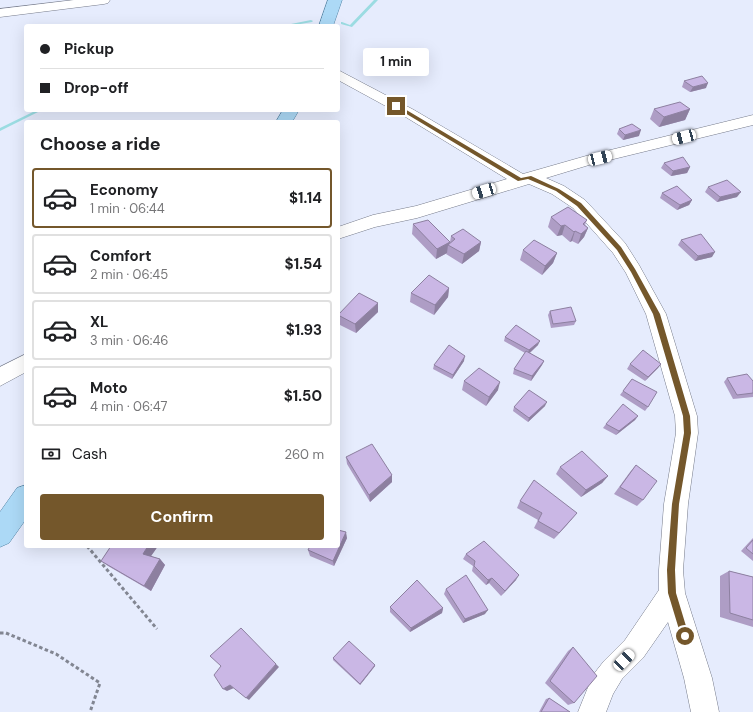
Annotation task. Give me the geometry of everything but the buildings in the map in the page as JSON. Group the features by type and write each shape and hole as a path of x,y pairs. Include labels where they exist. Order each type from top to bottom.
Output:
{"main road":[{"path":"327,24 335,0"},
{"path":"0,534 24,500"}],"street":[{"path":"0,13 104,0"},
{"path":"340,75 524,179 558,190 579,204 619,248 633,270 656,314 686,416 688,433 676,504 671,570 672,593 698,678 705,712"},
{"path":"340,232 373,221 418,212 586,161 753,120"},
{"path":"0,377 24,363"},
{"path":"592,712 603,685 613,670 634,649 672,593"}],"path":[{"path":"89,548 157,628"},
{"path":"0,633 6,633 56,654 100,683 90,712"}],"waterway":[{"path":"342,23 351,26 376,0"},
{"path":"294,24 311,21"},
{"path":"0,130 36,112"}],"route":[{"path":"396,106 520,180 529,178 558,190 579,204 619,248 633,270 656,314 686,416 688,433 676,504 671,570 672,593 685,636"}]}
